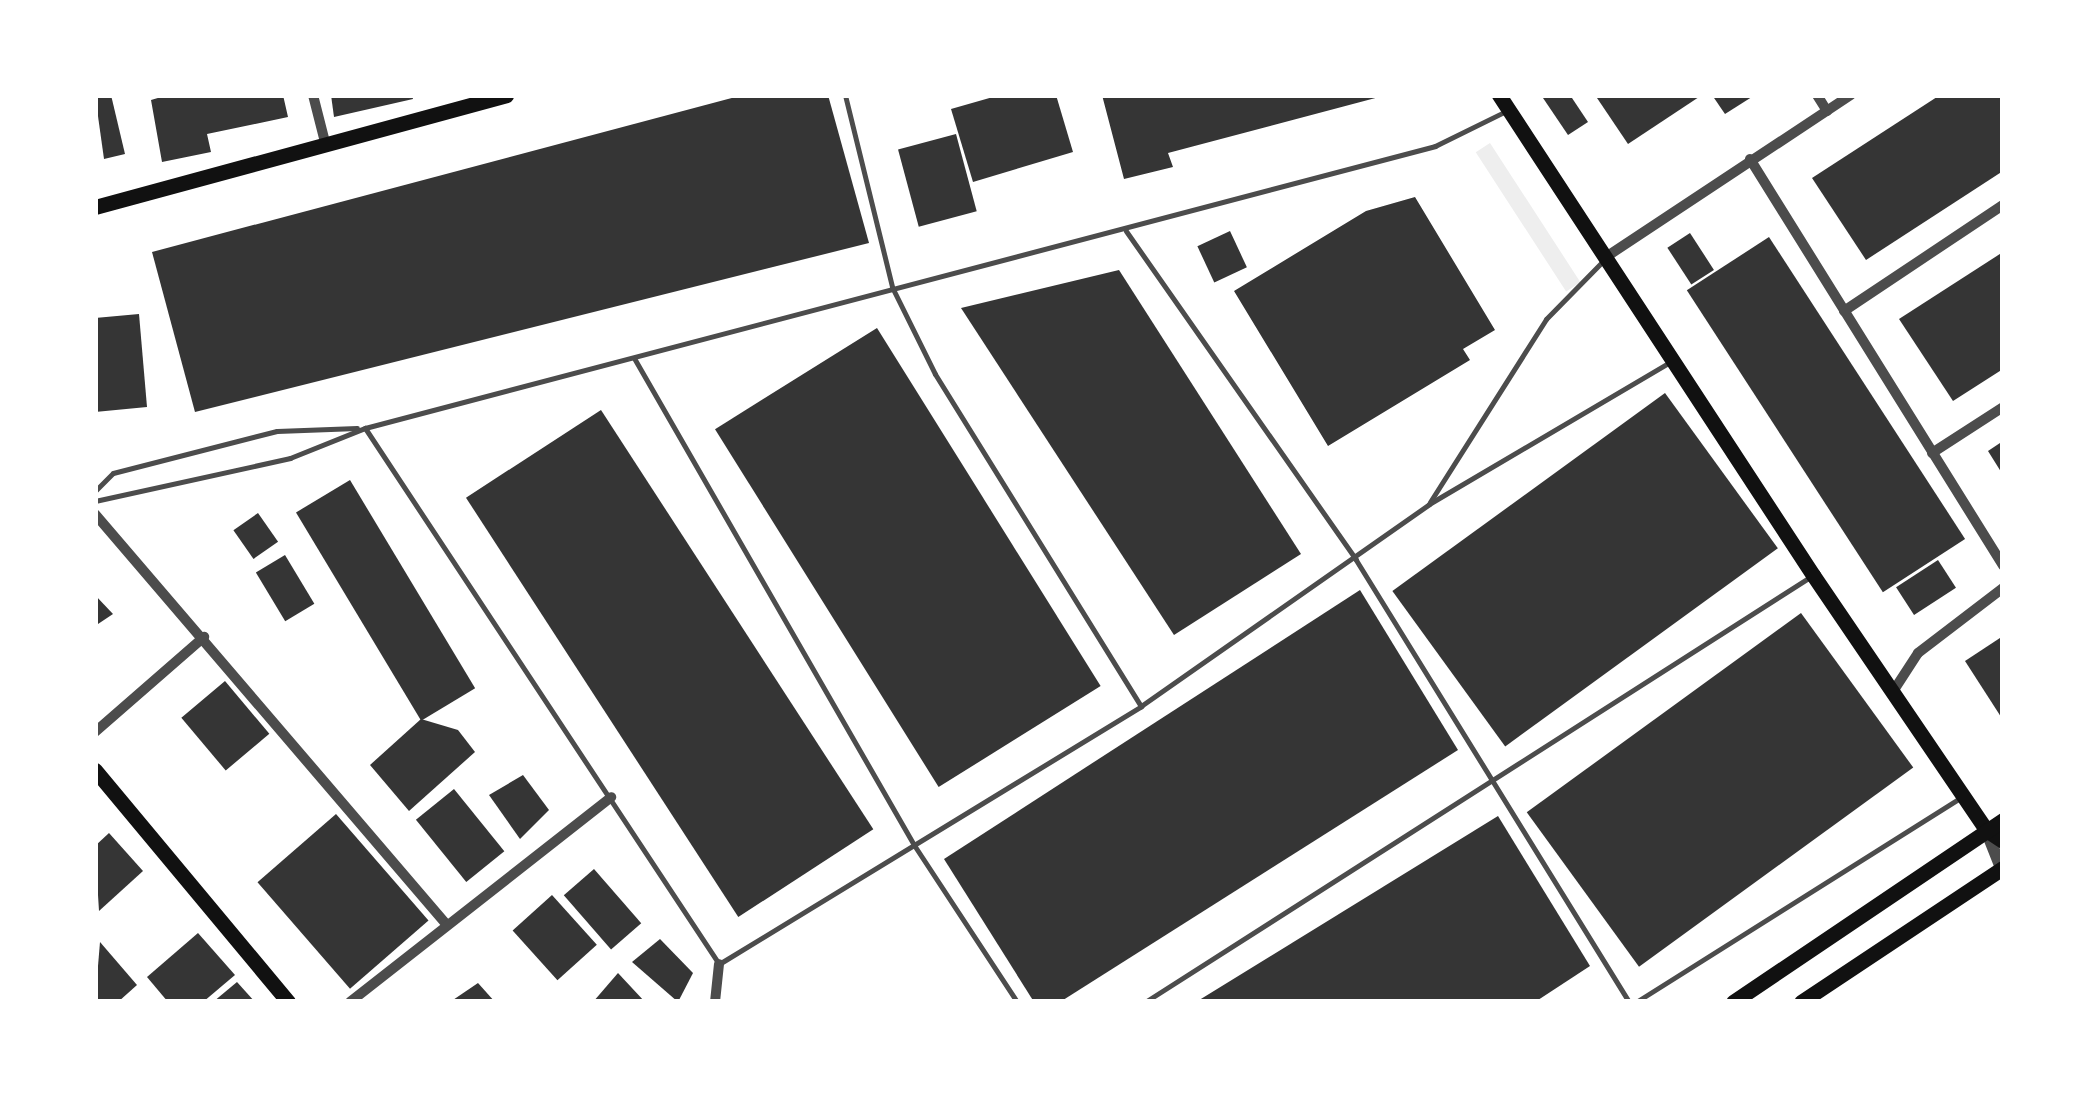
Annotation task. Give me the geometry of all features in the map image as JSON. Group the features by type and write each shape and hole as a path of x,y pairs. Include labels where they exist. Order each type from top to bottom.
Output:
{"main road":[{"path":"98,203 506,95"},
{"path":"1499,95 1608,255 1813,575 1986,830 2003,841"},
{"path":"95,770 288,1002"},
{"path":"1733,1002 2003,820"},
{"path":"1800,1002 2002,870"}],"street":[{"path":"313,95 325,142"},
{"path":"1817,95 1827,111"},
{"path":"1608,255 1850,95"},
{"path":"1750,159 2003,566"},
{"path":"1844,312 2003,205"},
{"path":"1932,453 2003,407"},
{"path":"95,514 447,925"},
{"path":"1894,690 1918,653 2003,588"},
{"path":"95,732 204,637"},
{"path":"350,1002 611,797"},
{"path":"1986,830 2002,870"},
{"path":"715,1002 719,964"}],"lane":[{"path":"845,95 892,287 935,374 1140,706"},
{"path":"95,500 290,458 365,428 892,287 1126,231 1435,146 1509,109"},
{"path":"1126,231 1356,560 1632,1002 1965,795"},
{"path":"1428,504 1546,319 1608,255"},
{"path":"634,358 914,845 1017,1002"},
{"path":"365,428 719,964 1140,706 1356,560 1428,504 1674,360"},
{"path":"95,491 113,473 277,432 365,428"},
{"path":"1145,1002 1813,575"}],"shaded area":[{"path":"1490,143 1580,282 1566,291 1476,152"}],"building":[{"path":"95,95 111,95 125,154 104,159"},
{"path":"168,95 283,95 288,117 207,134 211,152 162,162 151,100"},
{"path":"331,95 412,95 413,99 334,117"},
{"path":"743,95 828,95 869,243 195,412 152,252"},
{"path":"1000,95 1056,95 1073,152 973,182 951,109"},
{"path":"1102,95 1383,96 1168,153 1173,167 1124,179"},
{"path":"1541,95 1570,95 1588,122 1568,135"},
{"path":"1595,95 1702,95 1628,144"},
{"path":"1712,95 1755,95 1725,114"},
{"path":"1940,95 2003,95 2003,171 1866,260 1812,178"},
{"path":"956,134 977,211 919,227 898,150"},
{"path":"1415,197 1495,330 1463,349 1470,360 1328,446 1234,291 1366,211"},
{"path":"1230,231 1247,267 1214,282 1197,246"},
{"path":"1690,233 1714,270 1691,285 1667,248"},
{"path":"1769,237 1965,539 1883,592 1687,290"},
{"path":"2003,252 2003,369 1953,401 1899,319"},
{"path":"1119,270 1301,554 1174,635 961,308"},
{"path":"139,314 147,407 95,412 95,318"},
{"path":"877,328 1101,686 939,787 715,429"},
{"path":"1665,393 1778,548 1505,746 1392,591"},
{"path":"601,410 873,829 738,917 466,498"},
{"path":"2003,441 2003,475 1988,451"},
{"path":"350,480 475,688 421,721 296,512"},
{"path":"258,513 278,542 254,559 233,530"},
{"path":"285,555 314,604 285,621 256,573"},
{"path":"1938,560 1956,588 1914,615 1896,587"},
{"path":"1360,590 1458,750 1060,1002 1034,1002 944,859"},
{"path":"95,595 113,614 95,626"},
{"path":"1801,613 1913,768 1639,967 1527,812"},
{"path":"2003,636 2003,720 1965,661"},
{"path":"225,681 269,734 226,770 181,718"},
{"path":"421,719 458,730 475,752 409,811 370,765"},
{"path":"523,775 549,810 520,839 489,795"},
{"path":"454,789 504,851 466,882 416,820"},
{"path":"336,814 429,920 350,989 258,882"},
{"path":"1498,816 1590,966 1535,1002 1196,1002"},
{"path":"109,833 143,871 99,911 95,846"},
{"path":"594,869 641,923 611,950 564,895"},
{"path":"552,895 597,945 557,980 513,930"},
{"path":"198,933 235,975 203,1002 168,1002 147,977"},
{"path":"660,939 693,973 678,1002 632,962"},
{"path":"100,942 137,985 118,1002 95,1002"},
{"path":"618,973 645,1002 593,1002"},
{"path":"237,982 255,1002 213,1002"},
{"path":"478,983 495,1002 450,1002"}]}
